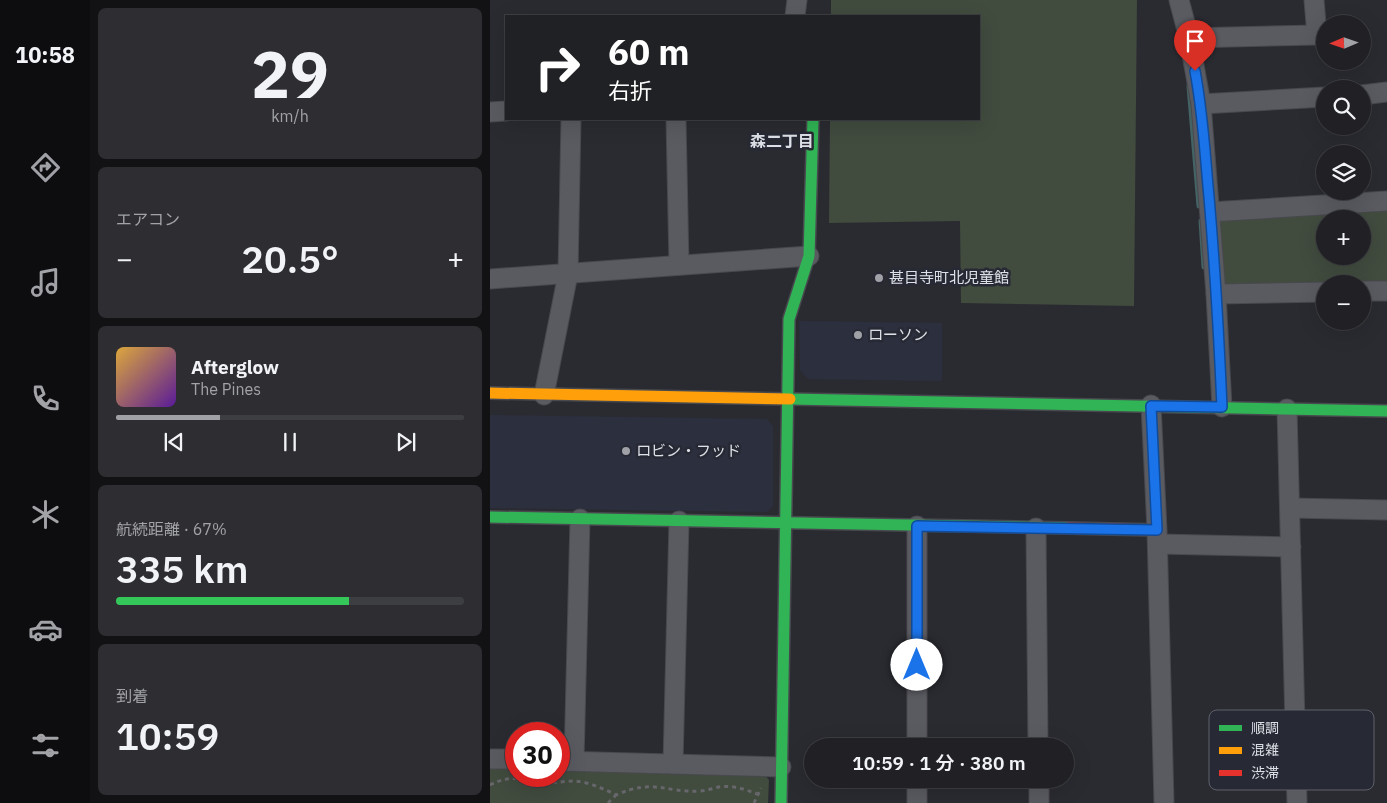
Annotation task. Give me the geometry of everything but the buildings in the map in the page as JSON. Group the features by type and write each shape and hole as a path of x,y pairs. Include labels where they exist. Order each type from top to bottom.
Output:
{"street":[{"path":"795,15 797,0"},
{"path":"1179,0 1189,38 1201,104 1216,294 1222,407"},
{"path":"1189,38 1318,35 1314,0"},
{"path":"1371,93 1387,92"},
{"path":"1201,104 1316,98"},
{"path":"490,112 505,111"},
{"path":"544,395 568,274 571,120"},
{"path":"676,120 679,266"},
{"path":"780,803 789,319 809,256 813,120"},
{"path":"1210,212 1387,201"},
{"path":"490,279 809,256"},
{"path":"1371,291 1387,290"},
{"path":"1216,294 1316,292"},
{"path":"490,392 544,395 1387,411"},
{"path":"1151,406 1158,537 1164,803"},
{"path":"1287,409 1295,710"},
{"path":"1290,508 1387,510"},
{"path":"490,518 1036,528 1291,546"},
{"path":"569,722 580,519"},
{"path":"673,764 679,521"},
{"path":"917,526 917,738"},
{"path":"1036,528 1038,738"},
{"path":"490,759 505,760"},
{"path":"570,761 781,768"},
{"path":"917,788 917,803"},
{"path":"1039,788 1039,803"},
{"path":"1297,790 1297,803"}],"path":[{"path":"490,785 508,778 547,782 575,781 586,783 616,795"},
{"path":"608,803 616,795 629,789 650,786 700,792 730,786 757,794"}],"shaded area":[{"path":"799,321 942,323 942,381 808,379 800,370"},
{"path":"490,415 767,419 773,426 773,506 767,512 490,508"}],"green space":[{"path":"831,0 1137,0 1134,306 961,303 960,221 829,223 830,120 980,120 980,15 831,15"},
{"path":"1387,208 1387,285 1371,285 1371,275 1316,275 1316,284 1229,286 1223,281 1219,223 1222,219 1316,213 1316,265 1371,265 1371,210 1357,210"},
{"path":"490,765 505,766 505,787 570,787 570,768 765,775 769,780 768,803 490,803"}],"waterway":[{"path":"1189,86 1199,206"},
{"path":"1201,221 1204,267"}],"traffic: fast":[{"path":"781,803 789,319 809,256 813,120"},
{"path":"790,399 1387,411"},
{"path":"490,517 1067,528"}],"traffic: slow":[{"path":"490,393 790,399"}],"traffic: jam":[{"path":"1067,528 1157,530"}],"place":[{"name":"甚目寺町北児童館","path":"879,278"},
{"name":"ローソン","path":"858,335"},
{"name":"ロビン・フッド","path":"626,451"}],"district":[{"name":"森二丁目","path":"782,141"}],"route":[{"path":"917,665 917,526 1157,530 1151,406 1222,407 1216,294 1204,140 1201,104 1195,71"}]}
